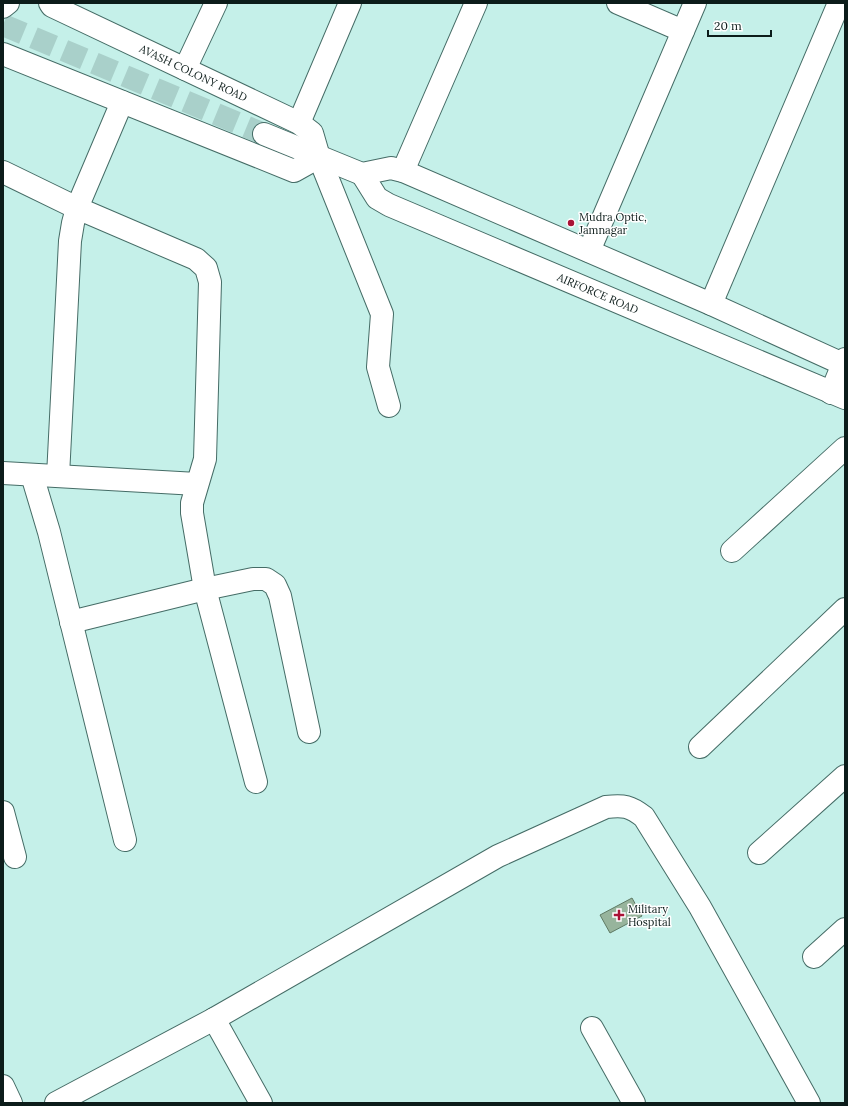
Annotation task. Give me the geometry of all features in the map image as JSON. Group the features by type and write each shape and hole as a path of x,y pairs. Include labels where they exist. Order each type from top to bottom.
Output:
{"street":[{"path":"3,7 8,3"},
{"name":"AVASH COLONY ROAD","path":"50,3 52,6 299,123 312,133 319,157 382,314 378,367 389,406"},
{"path":"185,69 216,3"},
{"path":"299,123 350,3"},
{"path":"403,171 476,3"},
{"path":"618,3 683,31"},
{"path":"589,251 695,3"},
{"path":"711,304 838,3"},
{"path":"3,54 294,171 319,157"},
{"path":"58,476 70,241 73,223 77,208 122,102"},
{"path":"264,134 362,174 391,168 403,171 844,363 838,396"},
{"path":"3,172 77,208 196,259 206,268 210,282 205,459 192,503 192,513 204,589 256,782"},
{"name":"AIRFORCE ROAD","path":"362,174 377,198 389,205 838,396"},
{"path":"732,551 845,450"},
{"path":"3,473 197,484"},
{"path":"32,475 49,532 125,840"},
{"path":"71,622 204,589 253,579 266,579 275,585 280,596 309,732"},
{"path":"700,747 845,609"},
{"path":"759,853 845,776"},
{"path":"56,1103 214,1019 498,856 606,807 620,805 634,809 644,817 700,907 809,1103"},
{"path":"3,812 16,857"},
{"path":"814,957 845,929"},
{"path":"214,1019 261,1103"},
{"path":"592,1028 634,1103"},
{"path":"3,1086 11,1103"}],"building":[{"path":"632,898 642,916 610,933 600,915"}],"tunnel":[{"path":"3,25 264,134"}],"place":[{"name":"Mudra Optic, Jamnagar","path":"571,223"},
{"name":"Military Hospital","path":"619,915"}]}
